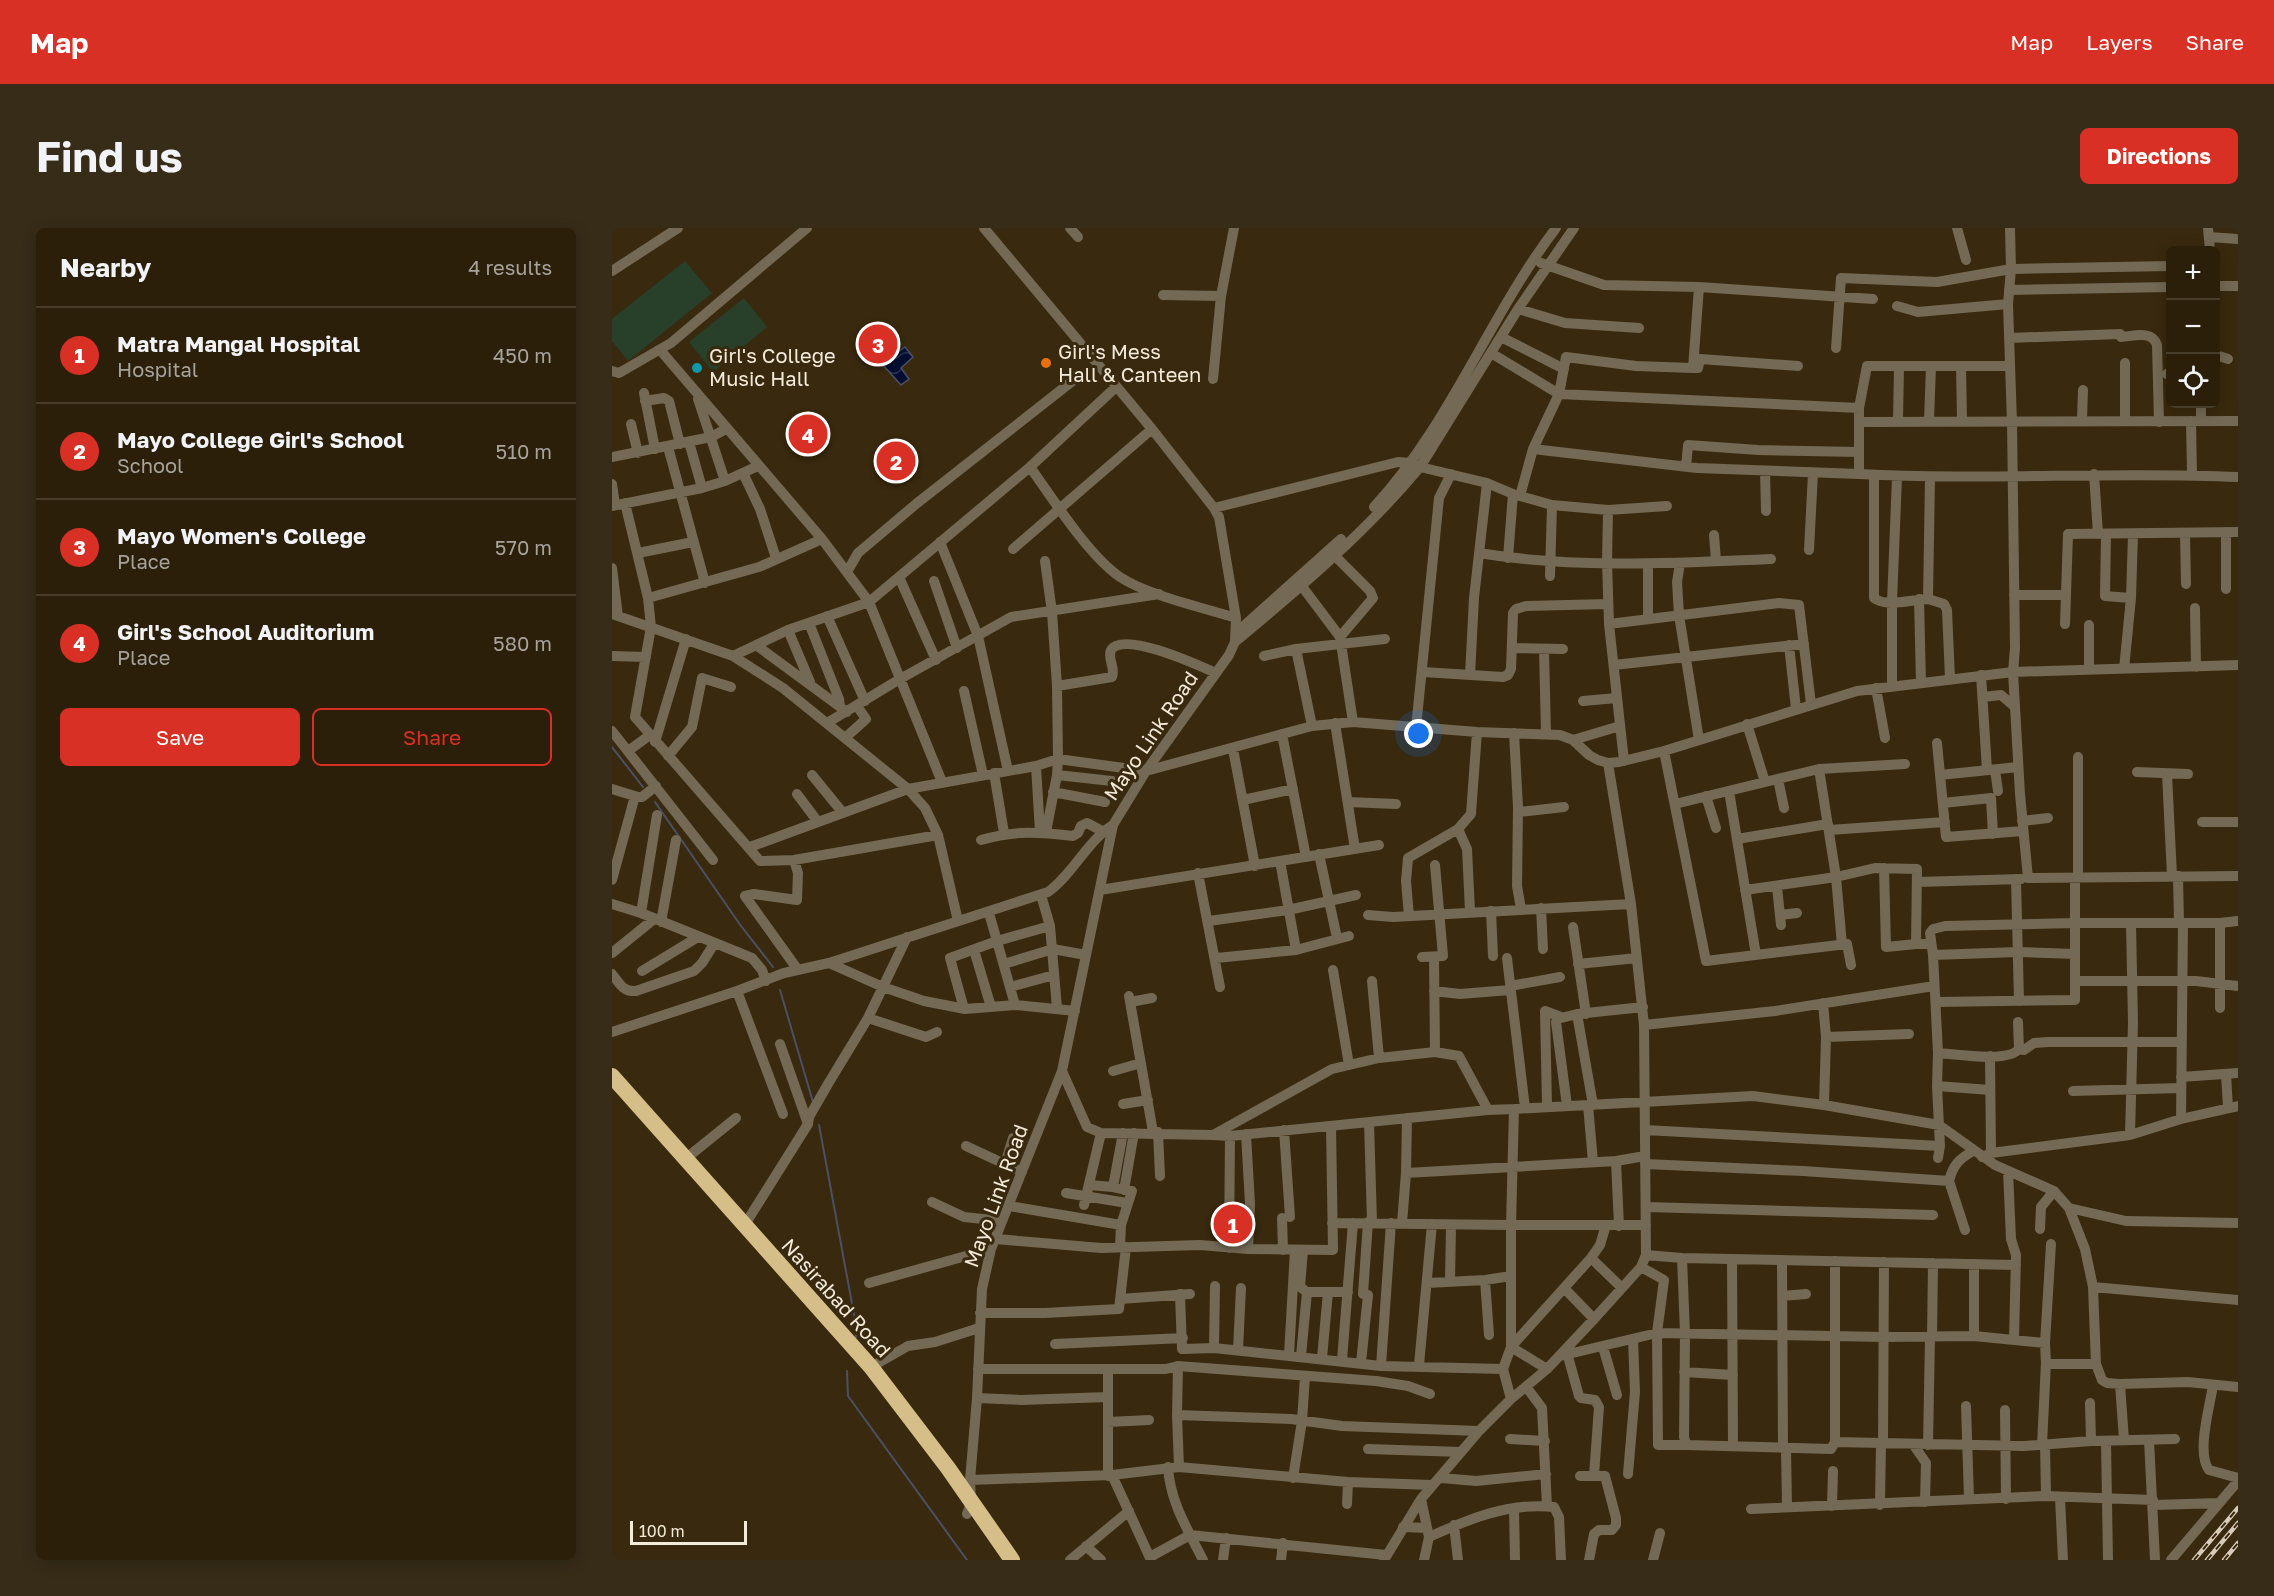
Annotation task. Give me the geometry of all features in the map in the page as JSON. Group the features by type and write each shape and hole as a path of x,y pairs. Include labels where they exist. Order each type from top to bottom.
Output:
{"highway":[{"name":"Nasirabad Road","path":"612,1076 684,1160 871,1367 948,1468 999,1560"},
{"name":"Nasirabad Road","path":"612,1088 752,1248 868,1374 969,1508 1012,1560"}],"street":[{"path":"612,271 678,228"},
{"path":"612,371 619,373 661,351 765,266 807,228"},
{"path":"984,228 1076,336 1214,508 1219,517 1236,618 1236,637"},
{"path":"1070,228 1078,237"},
{"path":"1213,379 1221,296 1234,228"},
{"path":"1236,637 1301,585 1400,491 1449,403 1534,260 1556,228"},
{"path":"1236,637 1357,524 1415,465 1491,353 1546,266 1574,228"},
{"path":"1957,228 1966,260"},
{"path":"2010,228 2011,269 2008,304 2012,423 2013,672 2018,767 2028,879"},
{"path":"2209,232 2238,239"},
{"path":"1534,260 1604,285 1699,287 1873,299"},
{"path":"1836,348 1841,278 1937,282 2011,269 2166,266"},
{"path":"2220,286 2238,286"},
{"path":"1693,368 1699,287"},
{"path":"2009,290 2166,287"},
{"path":"1163,295 1221,296"},
{"path":"1897,306 1918,312 2008,304"},
{"path":"1518,309 1565,323 1639,328"},
{"path":"2009,338 2152,336 2155,340 2159,422"},
{"path":"1501,337 1564,369"},
{"path":"661,351 822,539 869,602 942,782"},
{"path":"1491,353 1559,394 1859,408"},
{"path":"2220,356 2228,359"},
{"path":"1508,558 1516,495 1533,449 1559,394 1566,357 1636,366 1698,368 1700,359 1798,366"},
{"path":"2125,363 2125,421"},
{"path":"1859,474 1859,408 1867,366 2010,366"},
{"path":"1898,421 1899,366"},
{"path":"1929,421 1931,366"},
{"path":"1961,366 1962,420"},
{"path":"847,572 858,553 916,504 1075,379"},
{"path":"732,656 788,630 869,602 1030,467 1116,387"},
{"path":"2082,420 2083,390"},
{"path":"696,393 725,481"},
{"path":"655,449 644,397 664,398 669,401 702,488"},
{"path":"2192,475 2196,421 2200,408"},
{"path":"1859,422 2238,421"},
{"path":"631,424 638,453"},
{"path":"612,457 711,437 726,429"},
{"path":"1013,549 1152,429"},
{"path":"1686,467 1688,445 1758,450 1859,452"},
{"path":"668,447 705,583"},
{"path":"1533,449 1686,467 1897,477 2094,474 2238,477"},
{"path":"1214,508 1398,462 1487,483 1552,506 1608,510 1667,506"},
{"path":"617,505 702,488 725,481 758,466"},
{"path":"1030,467 1092,549 1113,570 1138,586 1236,618"},
{"path":"1764,471 1766,511"},
{"path":"743,473 760,509 776,558"},
{"path":"1809,550 1813,473"},
{"path":"1416,728 1439,498 1451,474"},
{"path":"2094,474 2102,534 2105,596 2131,598"},
{"path":"1874,475 1874,598 1877,601 1892,602 1923,599 1944,604 1947,610 1950,678"},
{"path":"1892,685 1892,602 1897,477"},
{"path":"1921,683 1930,478"},
{"path":"1470,675 1474,598 1487,483"},
{"path":"612,484 617,505 638,553 648,598 651,627 635,717 760,861 794,860 938,835"},
{"path":"1550,576 1552,506"},
{"path":"1608,510 1609,624 1624,761"},
{"path":"2226,532 2226,589"},
{"path":"2065,624 2068,534 2238,532"},
{"path":"2124,669 2131,598 2133,534"},
{"path":"2185,534 2186,584"},
{"path":"1713,535 1716,561"},
{"path":"648,598 759,567 822,539"},
{"path":"638,553 693,542"},
{"path":"940,542 978,636 1008,771"},
{"path":"1479,553 1551,561 1648,564 1771,559"},
{"path":"1334,555 1370,591 1373,598 1341,640"},
{"path":"1043,832 1057,775 1058,759 1057,686 1052,612 1045,561"},
{"path":"1680,562 1677,582 1679,615 1699,740"},
{"path":"1648,564 1648,620"},
{"path":"612,568 615,615 732,656 783,688 908,789 925,808 938,835 958,921"},
{"path":"898,577 936,660"},
{"path":"934,581 957,648"},
{"path":"1301,585 1341,640 1353,722"},
{"path":"827,723 852,706 1011,617 1159,594"},
{"path":"2014,595 2066,595"},
{"path":"1609,624 1779,603 1799,605 1811,704"},
{"path":"1423,672 1508,675 1511,669 1513,613 1521,606 1608,604"},
{"path":"2195,608 2196,667"},
{"path":"828,616 852,706"},
{"path":"809,623 839,699 852,706 866,719 845,738"},
{"path":"2089,625 2089,670"},
{"path":"788,630 810,684"},
{"name":"Mayo Link Road","path":"969,1508 982,1289 993,1244 1062,1071 1113,825 1146,771 1216,673 1236,637"},
{"path":"628,751 652,738 686,639"},
{"path":"1264,656 1341,640 1385,639"},
{"path":"1614,665 1804,644"},
{"path":"756,645 810,684 852,706"},
{"path":"1057,686 1112,677 1114,673 1110,653 1112,648 1119,645 1145,646 1167,652 1216,673"},
{"path":"1789,645 1796,709"},
{"path":"1512,648 1563,649"},
{"path":"1296,649 1312,726"},
{"path":"1544,649 1546,734"},
{"path":"612,656 646,657"},
{"path":"750,847 908,789 1036,766 1058,759 1146,771 1312,726 1335,723 1353,722 1477,732 1560,735 1574,740 1589,755 1608,763 1664,751 1857,691 1892,685 2013,672 2238,665"},
{"path":"1982,675 1991,770 1998,791"},
{"path":"668,756 692,727 702,678 731,687"},
{"path":"1876,688 1885,738"},
{"path":"964,691 1004,833"},
{"path":"1983,697 2001,695 2015,707"},
{"path":"1583,701 1617,698"},
{"path":"1335,723 1355,849"},
{"path":"1747,724 1765,782"},
{"path":"1574,740 1620,726"},
{"path":"612,730 654,788 713,860"},
{"path":"1409,916 1406,881 1408,858 1458,830 1472,813 1477,732"},
{"path":"1514,733 1518,812 1517,886 1521,909"},
{"path":"1282,734 1306,857"},
{"path":"1937,743 1946,837 1993,834 2048,818"},
{"path":"1233,749 1255,866"},
{"path":"1664,751 1707,961 1847,944 1851,965"},
{"path":"1936,1002 2075,1000 2078,757"},
{"path":"1108,1370 1110,1475 1151,1559 1190,1535 1283,1543 1385,1557 1421,1499 1479,1431 1511,1399 1527,1388 1563,1355 1641,1267 1646,1255 1643,1007 1630,903 1608,763"},
{"path":"1675,804 1820,769 1905,764"},
{"path":"1036,766 1043,832"},
{"path":"1940,775 2018,767"},
{"path":"1820,769 1836,877 1842,945"},
{"path":"2137,772 2188,774"},
{"path":"2167,774 2181,923 2181,1119"},
{"path":"812,775 843,813"},
{"path":"1057,775 1112,781"},
{"path":"1778,779 1784,808"},
{"path":"612,880 638,797 654,788"},
{"path":"612,789 638,797"},
{"path":"1243,800 1293,789"},
{"path":"1729,791 1756,955"},
{"path":"1053,792 1105,802"},
{"path":"796,794 818,822"},
{"path":"1706,796 1716,828"},
{"path":"1943,803 1991,798 1993,834"},
{"path":"1348,802 1396,804"},
{"path":"1518,812 1564,807"},
{"path":"641,913 646,896 657,815"},
{"path":"1737,839 1828,827 1945,822"},
{"path":"2202,822 2238,822"},
{"path":"981,840 1004,833 1043,832 1073,836 1083,824 1097,827 1113,825"},
{"path":"612,1032 784,973 829,963 1041,895 1058,885 1097,827"},
{"path":"1458,830 1467,849 1470,911"},
{"path":"612,953 658,921 676,840"},
{"path":"1100,890 1379,845"},
{"path":"1319,854 1337,938"},
{"path":"794,860 798,873 797,900 754,894 745,896 798,970"},
{"path":"1280,861 1296,950"},
{"path":"1422,957 1443,956 1435,865"},
{"path":"1745,890 1836,877 1875,868 1917,870 1916,944"},
{"path":"1884,868 1886,947 1916,944 1932,949 2075,954"},
{"path":"1198,873 1220,987"},
{"path":"1917,882 2238,876"},
{"path":"2016,879 2019,1001"},
{"path":"1777,886 1781,920 1797,913"},
{"path":"1041,895 1050,926 1057,1008"},
{"path":"1209,921 1288,910 1356,895"},
{"path":"1368,915 1409,916 1630,903"},
{"path":"612,904 641,913 752,958 768,980"},
{"path":"1541,908 1543,948"},
{"path":"1491,911 1493,956"},
{"path":"989,913 1016,1005"},
{"path":"1938,1158 1940,1146 1936,1086 1938,1053 1930,933 1937,926 2238,921"},
{"path":"2130,1136 2133,1042 2131,923"},
{"path":"2220,923 2220,1008"},
{"path":"964,1009 950,958 997,941 1050,926"},
{"path":"1573,927 1591,1105 1593,1162"},
{"path":"1216,958 1296,950 1349,936"},
{"path":"642,971 698,937"},
{"path":"744,1226 868,1018 907,937"},
{"path":"612,974 628,992 636,991 694,971 714,944"},
{"path":"1004,964 1053,949 1086,955"},
{"path":"974,950 991,1007"},
{"path":"1434,957 1435,1052"},
{"path":"1507,958 1519,1109 1511,1225 1511,1347 1503,1369 1511,1399"},
{"path":"1578,964 1637,958"},
{"path":"829,963 883,987 924,1001 964,1009 1016,1005 1075,1011"},
{"path":"1333,970 1349,1065"},
{"path":"1010,987 1054,975"},
{"path":"1434,991 1460,994 1510,988 1560,977"},
{"path":"1372,981 1379,1058"},
{"path":"2075,981 2181,981 2238,986"},
{"path":"1644,1025 1775,1011 1934,986"},
{"path":"737,991 783,1114"},
{"path":"1152,998 1129,999 1156,1132 1160,1176"},
{"path":"1823,1003 1826,1037 1824,1105"},
{"path":"1547,1106 1545,1011 1561,1017 1643,1007"},
{"path":"1561,1017 1556,1022 1567,1106"},
{"path":"868,1018 926,1037 937,1032"},
{"path":"2018,1022 2019,1050"},
{"path":"1826,1037 1909,1034"},
{"path":"1938,1053 2012,1055 2034,1043 2048,1042 2181,1042"},
{"path":"780,1044 809,1120"},
{"path":"1213,1134 1332,1069 1379,1058 1435,1052 1458,1056 1488,1110"},
{"path":"1982,1154 1990,1090 1990,1056"},
{"path":"1113,1071 1141,1063"},
{"path":"1062,1071 1087,1127 1101,1133 1156,1132 1230,1136 1488,1110 1753,1096 1824,1105 1939,1125 2008,1172 2054,1191 2069,1208 2085,1250 2093,1287 2096,1364 2102,1380 2107,1383 2120,1384 2188,1382 2238,1387"},
{"path":"2073,1091 2132,1091 2238,1073"},
{"path":"1965,1230 1949,1181 1957,1161 1982,1154 2130,1136 2181,1119 2233,1107 2226,1074"},
{"path":"1936,1086 1990,1090"},
{"path":"1123,1104 1148,1101"},
{"path":"1248,1249 1249,1114"},
{"path":"684,1160 736,1118"},
{"path":"1380,1366 1386,1295 1406,1173 1407,1118"},
{"path":"1361,1363 1370,1222 1369,1122"},
{"path":"868,1283 993,1244 1091,1248 1200,1245 1248,1249 1333,1250 1331,1126"},
{"path":"1283,1250 1286,1217 1284,1130"},
{"path":"1646,1130 1940,1146"},
{"path":"1087,1195 1101,1133"},
{"path":"1113,1187 1123,1133"},
{"path":"1124,1190 1134,1133"},
{"path":"1229,1248 1230,1136"},
{"path":"1005,1164 1013,1138"},
{"path":"966,1146 1022,1172"},
{"path":"1406,1173 1645,1160 1949,1181"},
{"path":"1616,1161 1619,1226"},
{"path":"2008,1172 2011,1239 2016,1254 2014,1340"},
{"path":"980,1313 1045,1313 1119,1309 1123,1247 1121,1225 1132,1191 1113,1187 1087,1195"},
{"path":"2040,1229 2041,1207 2054,1191"},
{"path":"1066,1193 1127,1203"},
{"path":"932,1202 964,1217 1002,1221"},
{"path":"1009,1206 1121,1225"},
{"path":"1646,1207 1933,1215"},
{"path":"2069,1208 2126,1221 2238,1222"},
{"path":"1332,1223 1646,1225"},
{"path":"1342,1360 1353,1223"},
{"path":"1419,1365 1432,1224"},
{"path":"1450,1282 1451,1224"},
{"path":"1511,1347 1591,1258 1600,1245 1606,1225"},
{"path":"2046,1497 2045,1343 2051,1244"},
{"path":"1299,1250 1300,1287 1307,1292 1386,1295"},
{"path":"1289,1355 1299,1250"},
{"path":"1646,1255 1682,1258 2016,1265"},
{"path":"1591,1258 1622,1288"},
{"path":"1682,1258 1685,1334 1684,1437 1686,1445"},
{"path":"1732,1258 1733,1446"},
{"path":"1782,1260 1784,1448 1787,1507"},
{"path":"1641,1267 1664,1280 1657,1333 1658,1445 1831,1449 1835,1442 1835,1261"},
{"path":"1880,1505 1885,1337 1884,1262"},
{"path":"1928,1445 1934,1263"},
{"path":"1974,1264 1974,1336"},
{"path":"1427,1283 1485,1280 1511,1276"},
{"path":"1485,1280 1489,1335"},
{"path":"1214,1348 1215,1286"},
{"path":"2093,1287 2238,1300"},
{"path":"1238,1350 1241,1288"},
{"path":"1564,1288 1594,1318"},
{"path":"1293,1478 1302,1420 1307,1292"},
{"path":"1322,1358 1328,1292"},
{"path":"1120,1299 1185,1294 1182,1367 1171,1494 1203,1560"},
{"path":"1782,1296 1806,1294"},
{"path":"1325,1323 1345,1326"},
{"path":"871,1367 908,1346 935,1342 979,1328"},
{"path":"1563,1355 1657,1333 1885,1337 1974,1336 2045,1343"},
{"path":"1628,1474 1635,1392 1633,1339"},
{"path":"1055,1344 1182,1344 1380,1366 1419,1365 1503,1369"},
{"path":"1511,1347 1547,1369"},
{"path":"1603,1347 1617,1395"},
{"path":"1563,1355 1579,1396 1595,1400 1599,1407 1594,1475"},
{"path":"2046,1362 2096,1364"},
{"path":"978,1369 1108,1370 1182,1367 1408,1386 1430,1394"},
{"path":"1684,1372 1733,1375"},
{"path":"2120,1384 2124,1440"},
{"path":"2171,1560 2238,1479 2209,1470 2204,1461 2204,1442 2213,1385"},
{"path":"1527,1388 1542,1408 1547,1506"},
{"path":"977,1398 1021,1400 1108,1397"},
{"path":"2090,1403 2091,1441"},
{"path":"1966,1406 1969,1498"},
{"path":"2005,1410 2006,1499"},
{"path":"1177,1415 1302,1420 1342,1426 1479,1431"},
{"path":"1108,1422 1149,1420"},
{"path":"1510,1439 1545,1441"},
{"path":"1835,1442 2006,1446 2175,1439"},
{"path":"2149,1440 2155,1560"},
{"path":"2106,1442 2108,1560"},
{"path":"1913,1444 1926,1463 1925,1502"},
{"path":"1368,1449 1461,1452"},
{"path":"970,1480 1110,1475 1174,1467 1348,1482 1476,1481 1546,1474"},
{"path":"1832,1506 1833,1471"},
{"path":"1580,1476 1602,1475 1607,1479 1608,1493 1615,1513 1616,1525 1612,1530 1599,1530 1594,1533 1589,1560"},
{"path":"1347,1504 1348,1482"},
{"path":"1752,1509 1880,1505 1969,1498 2046,1497 2219,1503"},
{"path":"2060,1498 2062,1560"},
{"path":"1421,1499 1428,1532 1424,1560"},
{"path":"1404,1527 1428,1532 1482,1514 1514,1508 1554,1507 1558,1512 1561,1560"},
{"path":"1514,1508 1515,1560"},
{"path":"1070,1560 1129,1511"},
{"path":"1454,1525 1458,1560"},
{"path":"1653,1560 1660,1533"},
{"path":"1223,1560 1226,1538"},
{"path":"1281,1560 1283,1543"},
{"path":"1086,1546 1101,1560"}],"green space":[{"path":"685,261 712,293 628,361 612,341 612,319"},
{"path":"744,298 767,327 713,372 689,342"}],"water":[{"path":"905,347 913,357 901,368 909,379 901,385 882,364"}],"waterway":[{"path":"612,747 643,787"},
{"path":"655,802 741,926 773,967"},
{"path":"780,990 813,1102"},
{"path":"819,1125 855,1320 856,1337"},
{"path":"847,1371 848,1396 967,1560"}],"railway":[{"path":"2194,1560 2238,1508"},
{"path":"2207,1560 2238,1523"},
{"path":"2224,1560 2238,1543"}],"place":[{"name":"Mayo Women's College","path":"878,344"},
{"name":"Girl's Mess Hall & Canteen","path":"1046,363"},
{"name":"Girl's College Music Hall","path":"697,368"},
{"name":"Girl's School Auditorium","path":"808,434"},
{"name":"Mayo College Girl's School","path":"896,461"},
{"name":"Matra Mangal Hospital","path":"1233,1224"}]}
